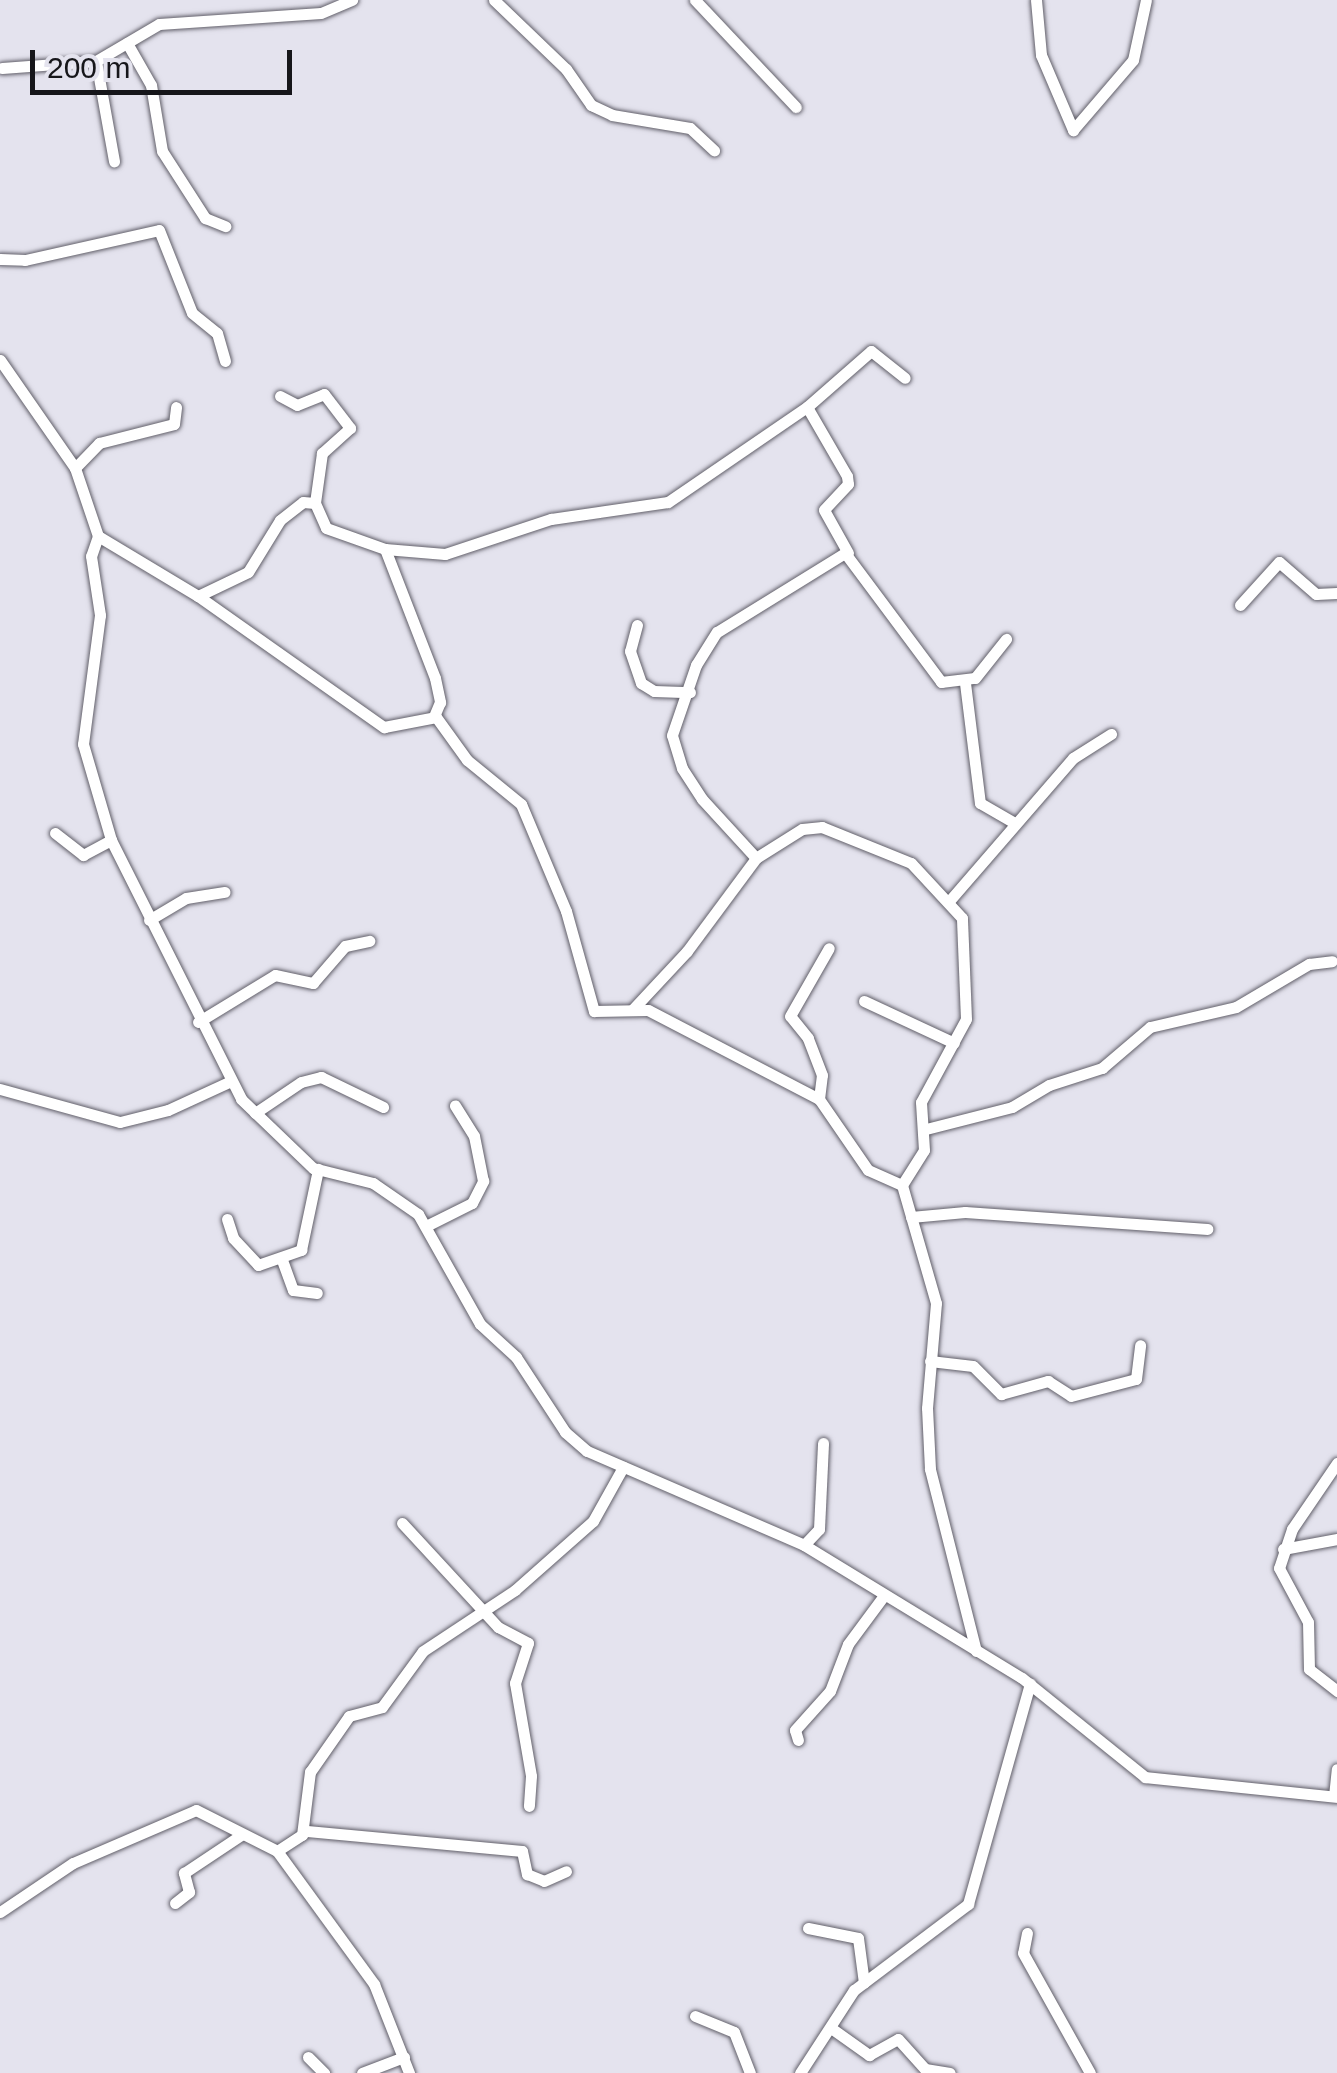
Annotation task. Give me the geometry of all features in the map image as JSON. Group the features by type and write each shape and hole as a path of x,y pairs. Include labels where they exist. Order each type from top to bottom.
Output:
{"street":[{"path":"1,68 96,61 159,24 321,14 352,0"},
{"path":"494,0 572,76 591,105 612,115 690,128 714,150"},
{"path":"695,0 796,107"},
{"path":"1036,0 1041,55 1073,130 1133,60 1146,0"},
{"path":"126,43 151,85 162,151 205,218 225,226"},
{"path":"96,61 114,161"},
{"path":"0,259 25,260 159,230 192,312 218,333 225,361"},
{"path":"280,396 297,405 324,394 350,428 322,453 315,503 326,528 385,549 445,554 551,520 652,510 806,407 871,351 905,378"},
{"path":"0,360 75,468 98,536 91,556 100,615 83,744 111,840 229,1082 255,1113 318,1170 372,1183 428,1225 477,1319 524,1366 565,1432 622,1467 804,1545 882,1598 1030,1684 1145,1778 1335,1796 1337,1769"},
{"path":"75,468 99,443 174,424 176,407"},
{"path":"806,407 847,476 848,484 824,510 848,553 938,679 965,683 986,668 1006,639"},
{"path":"198,596 248,572 289,510 315,503"},
{"path":"98,536 198,596 384,727 434,716"},
{"path":"385,549 435,678 440,702 434,716"},
{"path":"756,858 702,799 676,756 672,728 690,692 702,652 716,632 848,553"},
{"path":"1240,605 1279,562 1312,593 1337,593"},
{"path":"637,625 630,650 642,683 654,691 690,692"},
{"path":"965,683 980,802 1014,823"},
{"path":"434,716 468,760 533,822 566,911 590,1005 608,1014 633,1009 681,1025 819,1099 868,1170 902,1185"},
{"path":"950,900 1083,748 1111,734"},
{"path":"633,1009 688,951 756,858 802,828 822,827 911,864 950,900 962,918 968,1011 921,1102 926,1129 924,1150 902,1185 936,1303 930,1361 930,1469 976,1652"},
{"path":"56,833 83,855 111,840"},
{"path":"149,920 186,898 225,892"},
{"path":"198,1022 275,975 313,983 345,946 368,941"},
{"path":"819,1099 822,1074 808,1038 790,1016 829,948"},
{"path":"926,1129 1012,1106 1049,1085 1102,1068 1150,1026 1236,1006 1309,964 1332,961"},
{"path":"864,1001 954,1043"},
{"path":"255,1113 301,1082 321,1077 383,1107"},
{"path":"0,1089 120,1122 168,1110 229,1082"},
{"path":"428,1225 472,1202 483,1182 474,1136 455,1105"},
{"path":"227,1220 233,1238 254,1262 262,1266 282,1260 308,1239 307,1204 318,1170"},
{"path":"911,1217 1004,1214 1207,1229"},
{"path":"282,1260 293,1290 317,1293"},
{"path":"930,1361 973,1366 1001,1394 1048,1381 1071,1396 1136,1379 1140,1345"},
{"path":"804,1545 819,1529 823,1443"},
{"path":"1337,1463 1283,1549 1278,1568 1310,1627 1309,1669 1337,1691"},
{"path":"307,1831 310,1772 349,1716 382,1707 416,1658 482,1611 602,1512 622,1467"},
{"path":"402,1522 482,1611 529,1648 515,1683 531,1776 529,1806"},
{"path":"1283,1549 1337,1539"},
{"path":"798,1740 793,1734 830,1690 848,1644 882,1598"},
{"path":"800,2073 864,1982 968,1904 1030,1684"},
{"path":"0,1912 73,1863 196,1810 277,1851 374,1984 408,2073"},
{"path":"277,1851 307,1831 522,1851 527,1874 544,1882 566,1871"},
{"path":"175,1904 188,1892 184,1873 241,1835"},
{"path":"808,1928 858,1938 864,1982"},
{"path":"1027,1933 1023,1954 1090,2073"},
{"path":"695,2016 734,2032 750,2073"},
{"path":"831,2028 869,2055 898,2039 925,2069 950,2073"},
{"path":"308,2056 324,2073"},
{"path":"362,2073 404,2057"}]}
